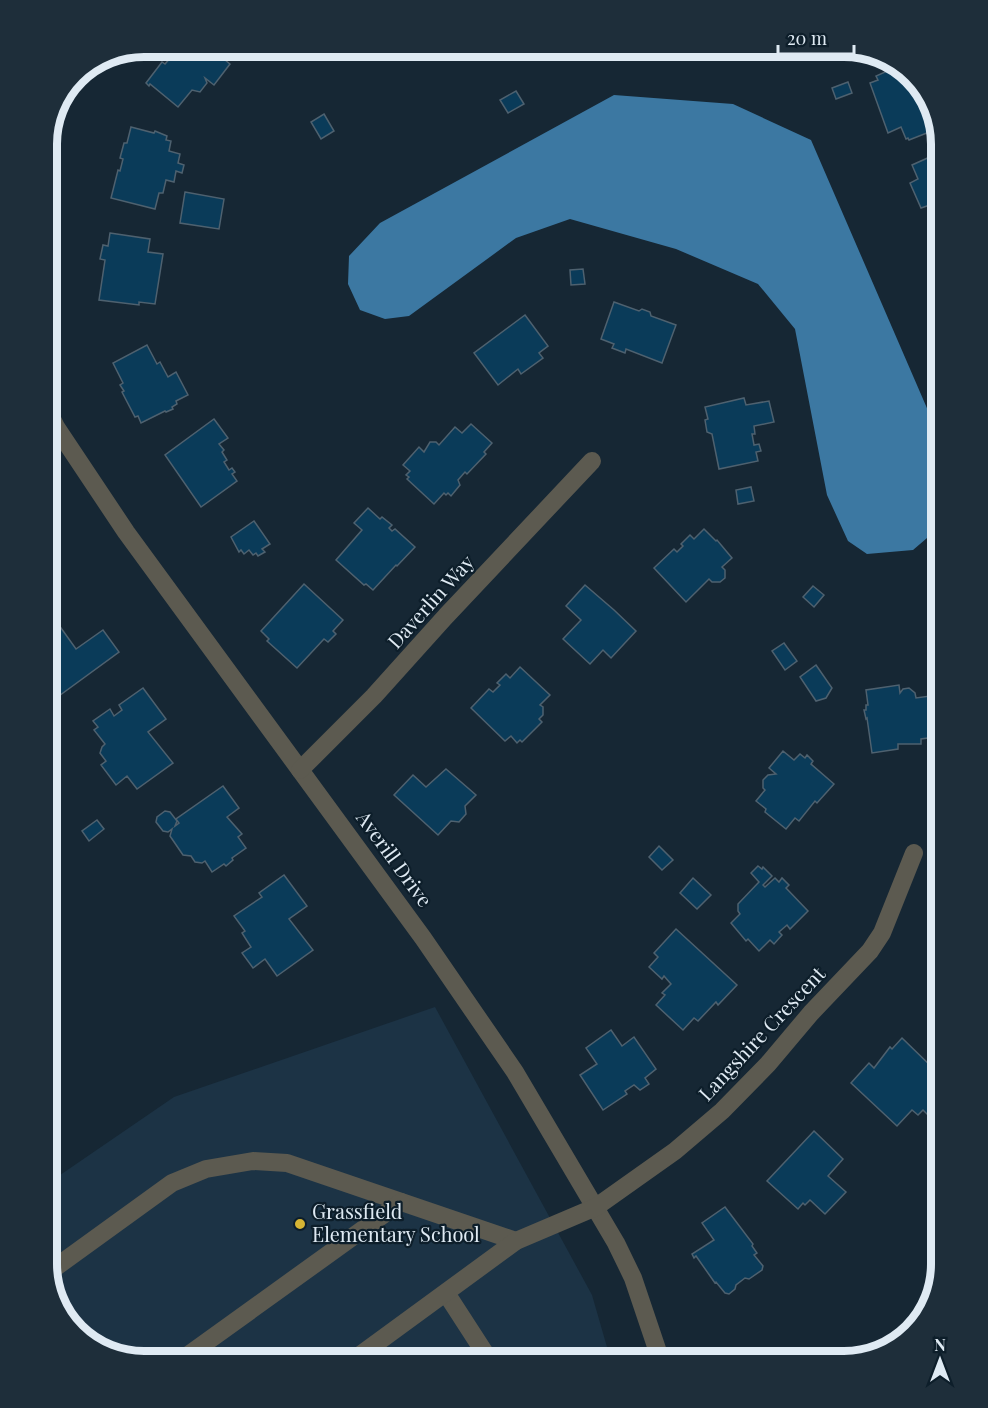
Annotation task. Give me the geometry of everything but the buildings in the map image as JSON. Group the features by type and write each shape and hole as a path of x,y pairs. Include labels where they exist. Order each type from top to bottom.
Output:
{"street":[{"name":"Averill Drive","path":"57,428 126,532 423,938 515,1072 596,1207 633,1278 658,1351"},
{"name":"Daverlin Way","path":"300,770 374,696 592,461"},
{"name":"Langshire Crescent","path":"366,1351 516,1241 596,1207 675,1151 722,1111 853,970 882,933 914,853"},
{"path":"57,1266 172,1183 207,1169 253,1161 286,1163 516,1241"},
{"path":"194,1351 401,1202"},
{"path":"446,1293 484,1351"}],"shaded area":[{"name":"Grassfield Elementary School","path":"435,1007 592,1295 608,1351 139,1351 106,1342 79,1321 69,1307 60,1286 57,1264 57,1177 174,1097"}],"water":[{"path":"614,95 733,104 811,140 931,418 931,535 913,550 867,554 848,541 827,495 795,329 758,284 676,249 570,219 516,238 409,316 385,319 360,310 348,284 349,256 380,223"}],"place":[{"name":"Grassfield Elementary School","path":"300,1224"}]}
